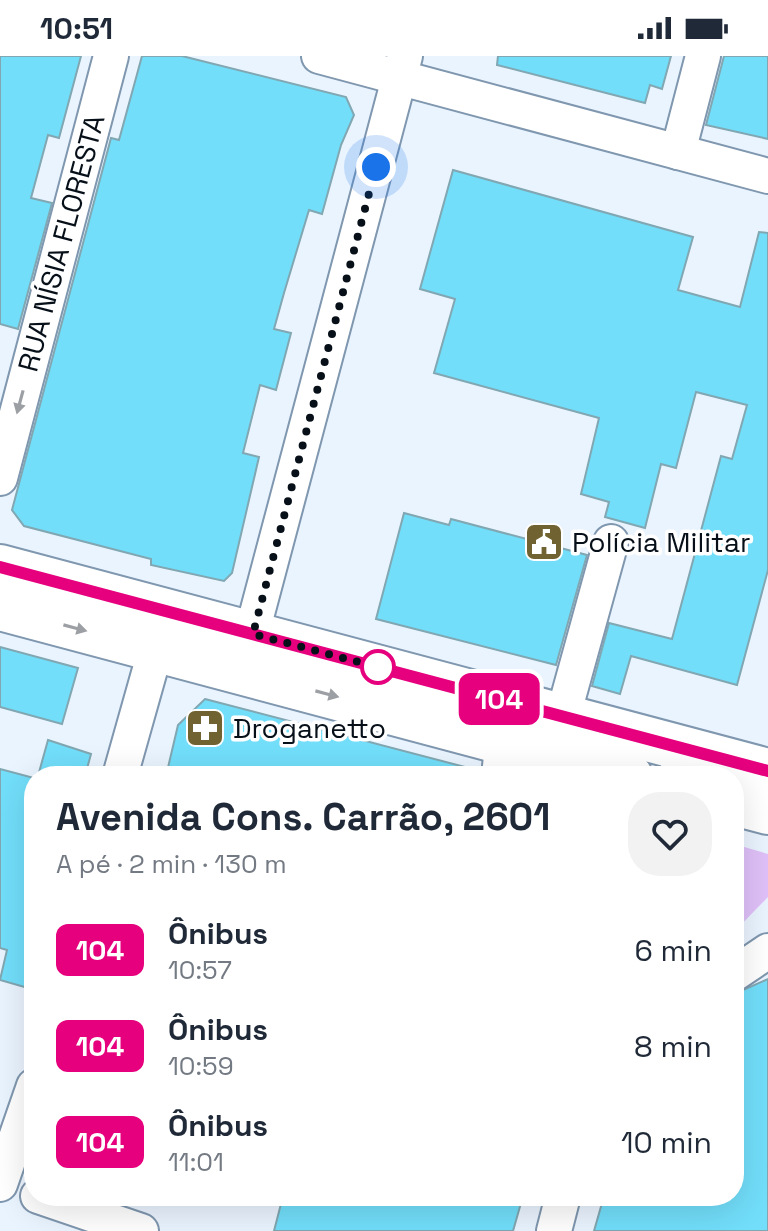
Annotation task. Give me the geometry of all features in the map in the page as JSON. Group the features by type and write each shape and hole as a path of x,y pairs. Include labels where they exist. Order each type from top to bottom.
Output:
{"main road":[{"path":"0,567 161,630"},
{"path":"0,608 161,630 247,652 503,740 595,766"},
{"path":"503,740 563,716 680,762 719,766"},
{"path":"744,769 768,771"},
{"path":"744,806 768,812"}],"street":[{"name":"RUA NÍSIA FLORESTA","path":"0,478 111,56"},
{"path":"319,56 402,66 678,152 768,176"},
{"path":"678,152 703,56"},
{"path":"247,652 402,66"},
{"path":"563,716 611,542"},
{"path":"123,766 161,630"},
{"path":"744,967 768,951"},
{"path":"24,1115 0,1183 24,1191"},
{"path":"68,1206 141,1231"},
{"path":"554,1231 560,1206"}],"shaded area":[{"path":"744,847 768,854 768,897 744,922"}],"building":[{"path":"0,56 81,56 59,138 48,135 31,198 52,203 18,329 0,324"},
{"path":"142,56 182,56 346,97 354,115 341,145 322,214 309,210 284,293 274,329 291,333 276,390 260,385 243,453 259,457 232,573 224,581 151,565 151,559 24,526 12,510 111,138 119,140"},
{"path":"498,56 671,56 662,89 650,85 645,103 497,65"},
{"path":"724,56 768,56 768,139 706,125"},
{"path":"453,170 693,237 678,290 740,307 759,232 768,233 768,570 737,685 631,656 620,694 592,686 609,623 672,639 721,456 732,459 747,405 696,392 676,468 661,464 645,528 605,517 609,502 581,494 599,418 434,373 455,299 420,289"},
{"path":"404,513 449,525 451,519 587,555 556,665 376,619"},
{"path":"0,647 78,668 62,724 0,707"},
{"path":"205,699 461,766 168,766 178,725"},
{"path":"48,740 91,754 88,766 41,766"},
{"path":"0,769 24,775 24,987 0,980 7,950 0,948"},
{"path":"768,979 768,1231 594,1231 601,1206 744,1206 744,990"},
{"path":"280,1206 520,1206 513,1231 274,1231"}],"bus line":[{"name":"104","path":"0,567 768,771"}],"place":[{"name":"Polícia Militar","path":"544,542"},
{"name":"Droganetto","path":"205,728"}],"route":[{"path":"376,167 253,634 381,668 378,667"}]}
